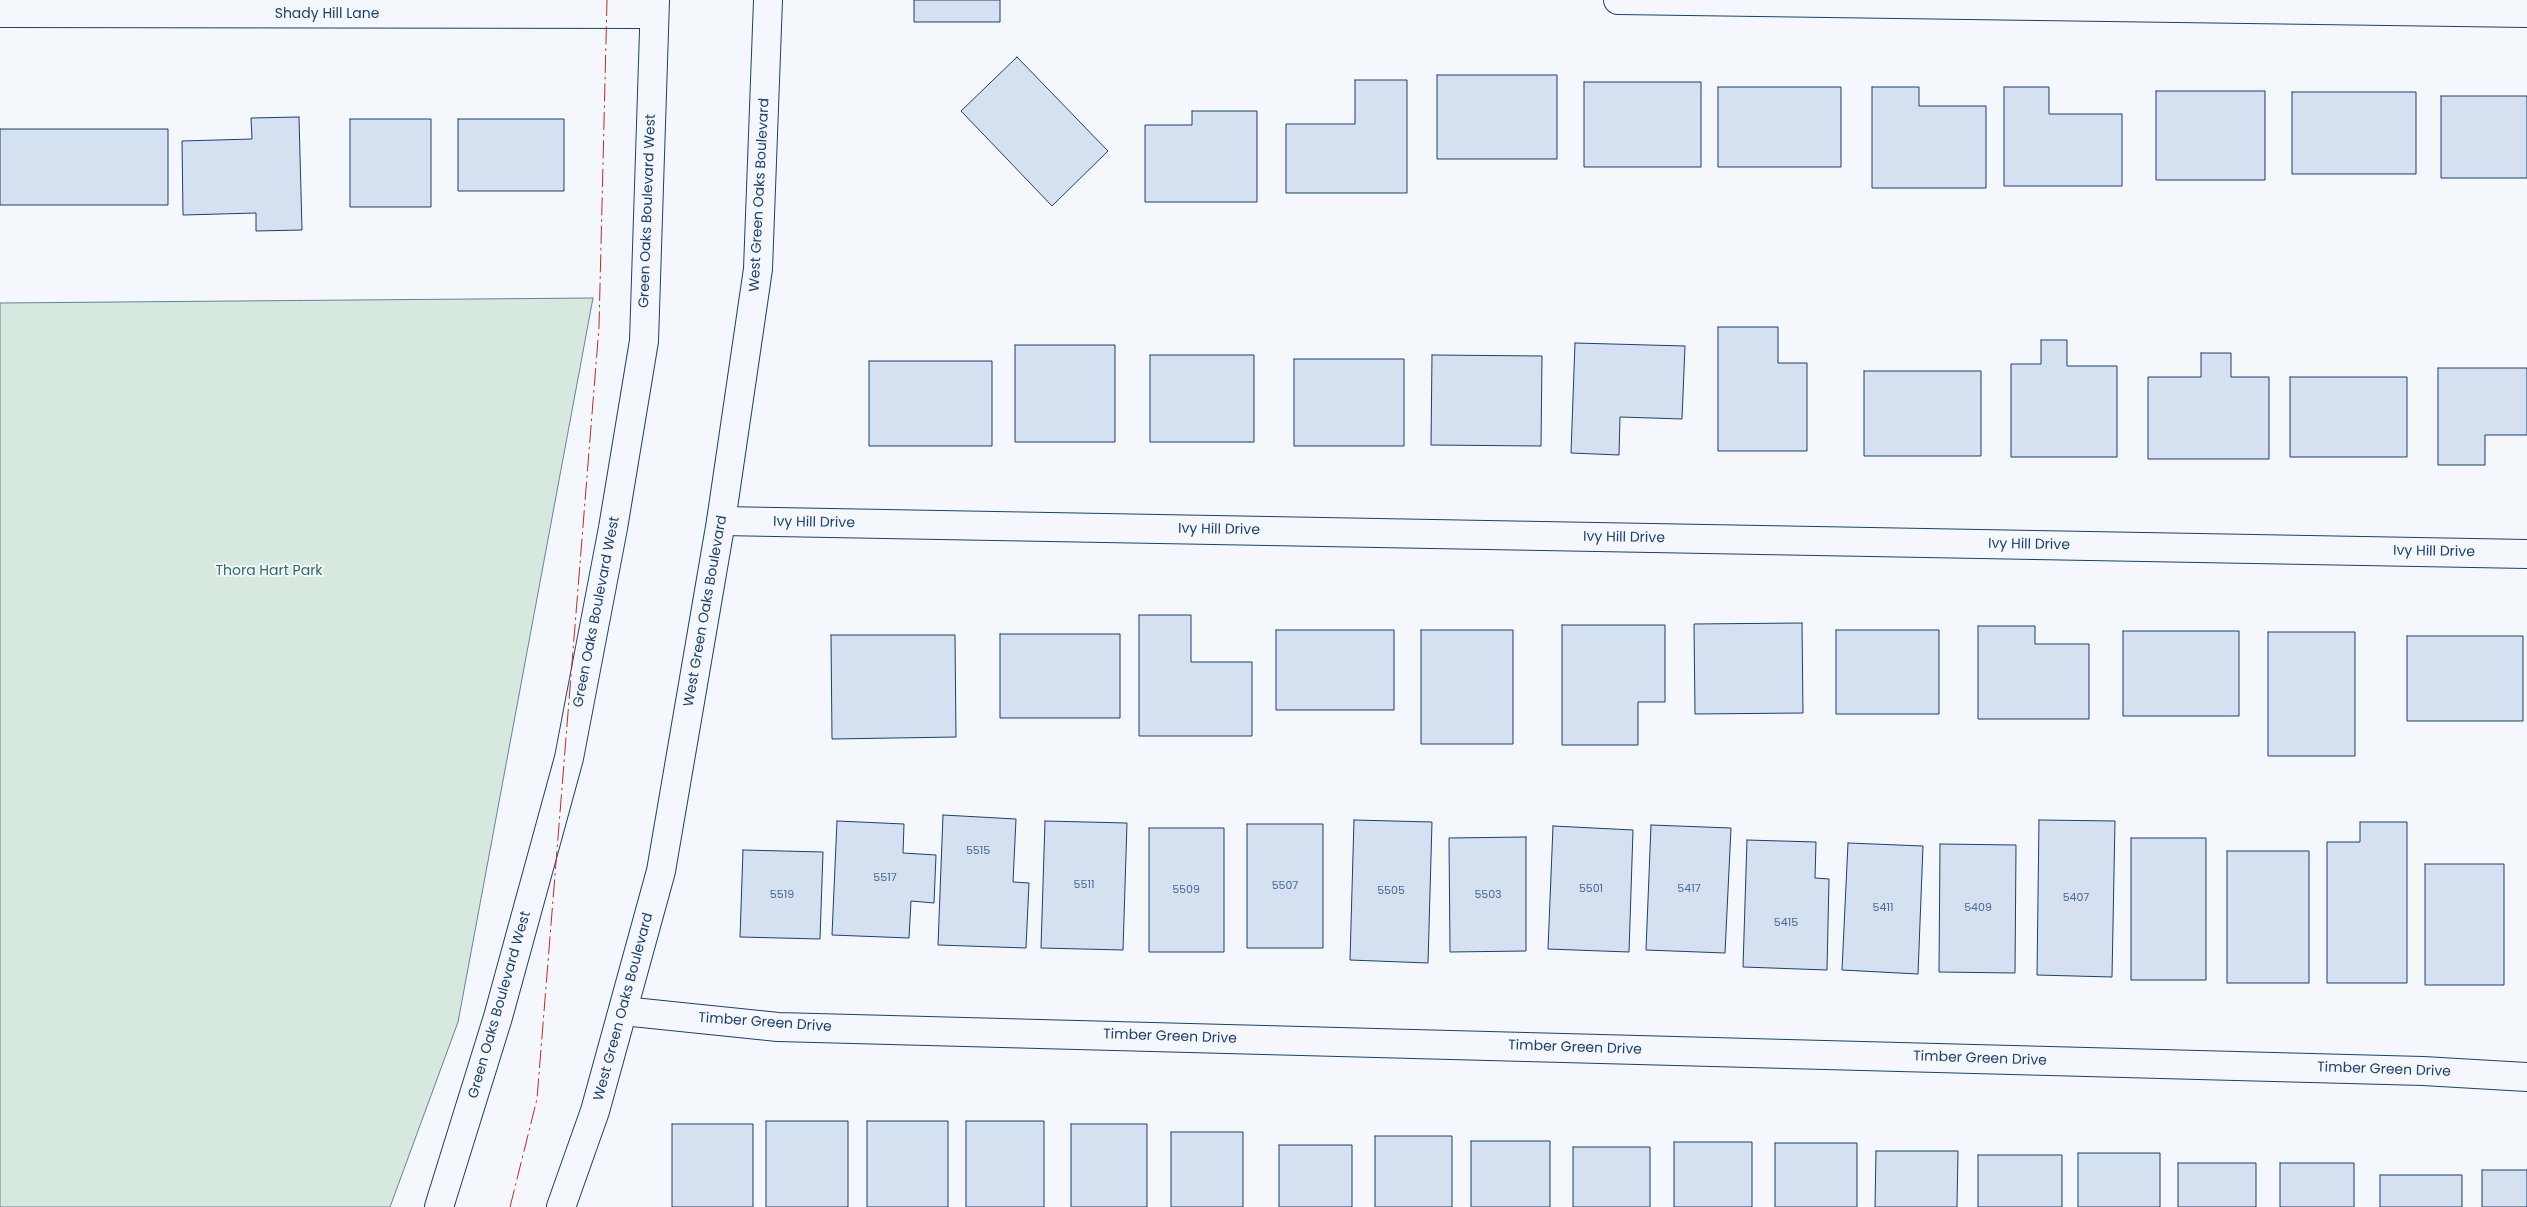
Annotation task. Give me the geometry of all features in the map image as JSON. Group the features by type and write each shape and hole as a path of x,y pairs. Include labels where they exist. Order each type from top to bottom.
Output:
{"street":[{"name":"West Green Oaks Boulevard","path":"561,1207 595,1111 661,871 721,522 758,269 768,0"},
{"path":"1618,0 2527,13"},
{"name":"Shady Hill Lane","path":"0,13 655,7"},
{"name":"Green Oaks Boulevard West","path":"439,1207 498,1017 569,758 613,528 644,342 655,7"},
{"name":"Ivy Hill Drive","path":"721,522 2527,554"},
{"name":"Timber Green Drive","path":"623,1011 778,1027 2404,1070 2527,1077"}],"green space":[{"name":"Thora Hart Park","path":"593,298 458,1022 390,1207 0,1207 0,303"}],"building":[{"path":"914,0 1000,0 1000,22 914,22"},
{"path":"1017,57 1108,151 1052,206 961,111"},
{"path":"1437,75 1557,75 1557,159 1437,159"},
{"path":"1355,80 1407,80 1407,193 1286,193 1286,124 1355,124"},
{"path":"1584,82 1701,82 1701,167 1584,167"},
{"path":"1718,87 1841,87 1841,167 1718,167"},
{"path":"1872,87 1919,87 1919,106 1986,106 1986,188 1872,188"},
{"path":"2004,87 2049,87 2049,114 2122,114 2122,186 2004,186"},
{"path":"2156,91 2265,91 2265,180 2156,180"},
{"path":"2292,92 2416,92 2416,174 2292,174"},
{"path":"2441,96 2527,96 2527,178 2441,178"},
{"path":"1192,111 1257,111 1257,202 1145,202 1145,125 1192,125"},
{"path":"299,117 302,230 256,231 256,213 183,215 182,141 252,139 251,118"},
{"path":"350,119 431,119 431,207 350,207"},
{"path":"458,119 564,119 564,191 458,191"},
{"path":"0,129 168,129 168,205 0,205"},
{"path":"1718,327 1778,327 1778,363 1807,363 1807,451 1718,451"},
{"path":"2041,340 2067,340 2067,366 2117,366 2117,457 2011,457 2011,364 2041,364"},
{"path":"1575,343 1685,346 1682,419 1620,417 1619,455 1571,453"},
{"path":"1015,345 1115,345 1115,442 1015,442"},
{"path":"2201,353 2231,353 2231,377 2269,377 2269,459 2148,459 2148,377 2201,377"},
{"path":"1150,355 1254,355 1254,442 1150,442"},
{"path":"1432,355 1542,356 1541,446 1431,445"},
{"path":"1294,359 1404,359 1404,446 1294,446"},
{"path":"869,361 992,361 992,446 869,446"},
{"path":"2438,368 2527,368 2527,435 2485,435 2485,465 2438,465"},
{"path":"1864,371 1981,371 1981,456 1864,456"},
{"path":"2290,377 2407,377 2407,457 2290,457"},
{"path":"1139,615 1191,615 1191,662 1252,662 1252,736 1139,736"},
{"path":"1802,623 1803,713 1695,714 1694,624"},
{"path":"1562,625 1665,625 1665,702 1638,702 1638,745 1562,745"},
{"path":"1978,626 2035,626 2035,644 2089,644 2089,719 1978,719"},
{"path":"1276,630 1394,630 1394,710 1276,710"},
{"path":"1421,630 1513,630 1513,744 1421,744"},
{"path":"1836,630 1939,630 1939,714 1836,714"},
{"path":"2123,631 2239,631 2239,716 2123,716"},
{"path":"2268,632 2355,632 2355,756 2268,756"},
{"path":"1000,634 1120,634 1120,718 1000,718"},
{"path":"831,635 955,635 956,737 832,739"},
{"path":"2407,636 2523,636 2523,721 2407,721"},
{"path":"943,815 1016,819 1013,882 1029,883 1026,948 938,945"},
{"path":"1354,820 1432,822 1428,963 1350,960"},
{"path":"2039,820 2115,821 2112,977 2037,975"},
{"path":"837,821 904,824 903,853 936,855 934,903 911,901 909,938 832,935"},
{"path":"1045,821 1127,823 1123,950 1041,948"},
{"path":"2360,822 2407,822 2407,983 2327,983 2327,842 2360,842"},
{"path":"1247,824 1323,824 1323,948 1247,948"},
{"path":"1651,825 1731,828 1725,953 1646,950"},
{"path":"1553,826 1633,830 1629,952 1548,949"},
{"path":"1149,828 1224,828 1224,952 1149,952"},
{"path":"1526,837 1526,951 1450,952 1449,838"},
{"path":"2131,838 2206,838 2206,980 2131,980"},
{"path":"1747,840 1816,842 1815,878 1829,879 1827,970 1743,967"},
{"path":"1848,843 1923,846 1918,974 1842,970"},
{"path":"1940,844 2016,845 2015,973 1939,972"},
{"path":"743,850 823,852 820,939 740,937"},
{"path":"2227,851 2309,851 2309,983 2227,983"},
{"path":"2425,864 2504,864 2504,985 2425,985"},
{"path":"766,1121 848,1121 848,1207 766,1207"},
{"path":"867,1121 948,1121 948,1207 867,1207"},
{"path":"966,1121 1044,1121 1044,1207 966,1207"},
{"path":"672,1124 753,1124 753,1207 672,1207"},
{"path":"1071,1124 1147,1124 1147,1207 1071,1207"},
{"path":"1171,1132 1243,1132 1243,1207 1171,1207"},
{"path":"1375,1136 1452,1136 1452,1207 1375,1207"},
{"path":"1471,1141 1550,1141 1550,1207 1471,1207"},
{"path":"1674,1142 1752,1142 1752,1207 1674,1207"},
{"path":"1775,1143 1857,1143 1857,1207 1775,1207"},
{"path":"1279,1145 1352,1145 1352,1207 1279,1207"},
{"path":"1573,1147 1650,1147 1650,1207 1573,1207"},
{"path":"1876,1151 1958,1151 1957,1207 1875,1207"},
{"path":"2078,1153 2160,1153 2160,1207 2078,1207"},
{"path":"1978,1155 2062,1155 2062,1207 1978,1207"},
{"path":"2178,1163 2256,1163 2256,1207 2178,1207"},
{"path":"2280,1163 2354,1163 2354,1207 2280,1207"},
{"path":"2482,1170 2527,1170 2527,1207 2482,1207"},
{"path":"2380,1175 2462,1175 2462,1207 2380,1207"}],"power":[{"path":"510,1207 537,1099 599,327 607,0"}]}
